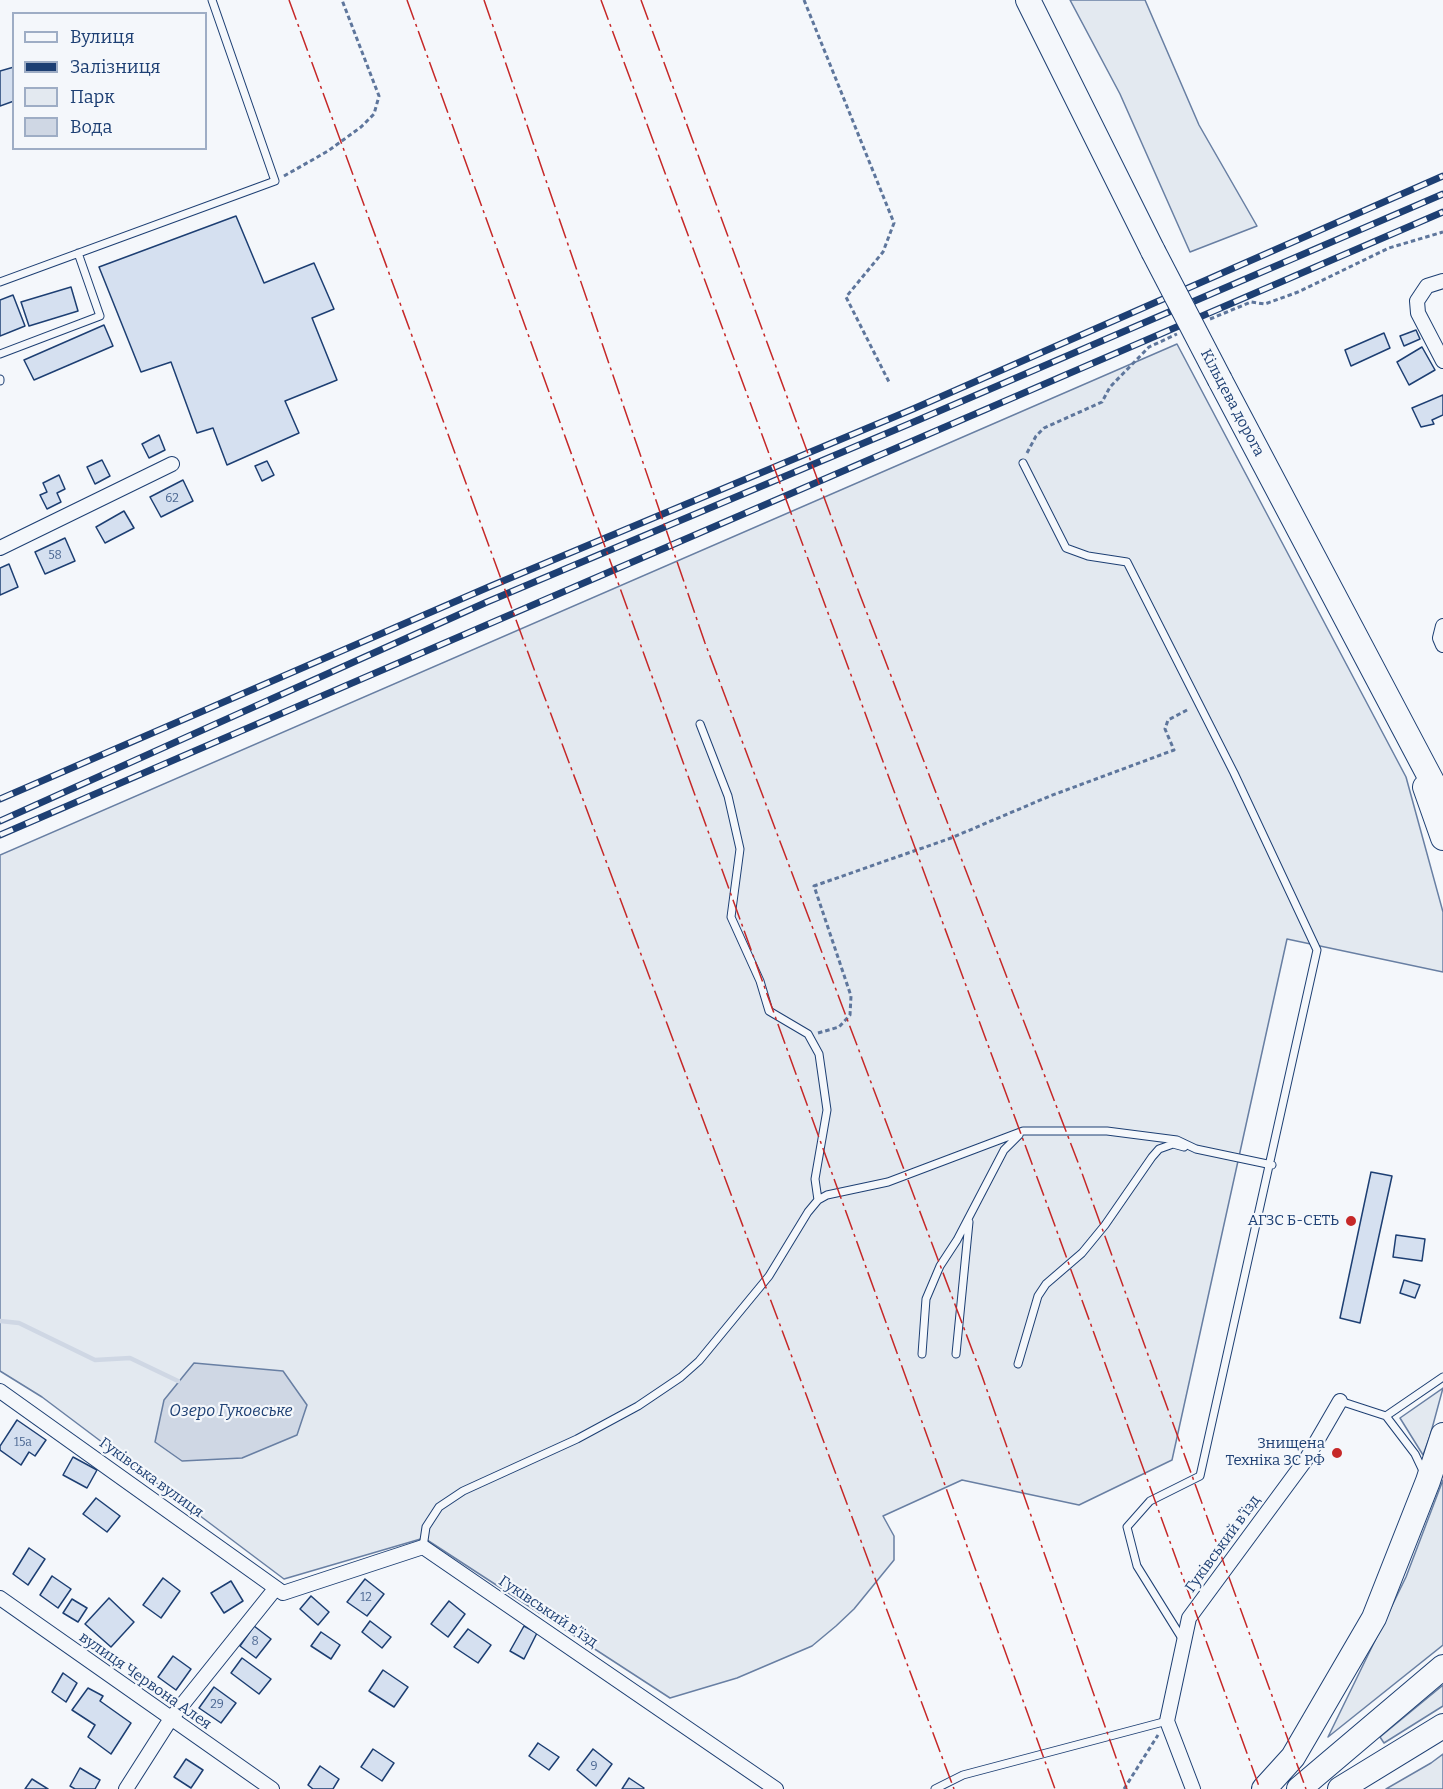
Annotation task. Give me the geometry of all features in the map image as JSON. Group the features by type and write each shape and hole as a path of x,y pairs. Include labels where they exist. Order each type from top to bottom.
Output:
{"highway":[{"name":"Кільцева дорога","path":"1028,0 1153,251 1443,802"},
{"path":"1406,734 1443,769"},
{"path":"1406,734 1443,838"},
{"path":"1264,1789 1293,1757 1374,1618 1428,1481 1443,1435"},
{"path":"1299,1789 1443,1667"},
{"path":"1340,1789 1443,1726"}],"street":[{"path":"1443,281 1427,286 1417,301 1418,313 1443,361"},
{"path":"0,548 172,464"},
{"path":"1443,626 1440,638 1443,645"},
{"name":"Гуківська вулиця","path":"0,1391 279,1591"},
{"name":"Гуківський в’їзд","path":"1167,1721 1189,1618 1307,1458 1340,1401"},
{"path":"126,1789 170,1720 279,1591 423,1547"},
{"name":"Гуківський в’їзд","path":"423,1547 776,1789"},
{"name":"вулиця Червона Алея","path":"0,1598 170,1720 272,1789"},
{"path":"1167,1721 1193,1789"}],"lane":[{"path":"0,282 275,181 212,0"},
{"path":"0,354 100,316 78,254"},
{"path":"1023,463 1066,548 1088,556 1127,562 1199,704 1317,950 1272,1165 1200,1476 1150,1501 1127,1527 1137,1566 1183,1640"},
{"path":"700,724 728,796 740,849 731,917 760,981 769,1011 808,1034 819,1054 827,1110 815,1179 818,1200"},
{"path":"423,1547 426,1527 439,1507 463,1491 577,1439 638,1406 699,1361 769,1276 818,1200 827,1195 888,1182 1023,1131 1107,1131 1177,1140 1196,1149"},
{"path":"922,1354 926,1299 940,1266 1004,1150 1023,1131"},
{"path":"1018,1364 1038,1296 1046,1284 1082,1253 1160,1149 1173,1144 1272,1165"},
{"path":"956,1354 969,1217"},
{"path":"1386,1416 1443,1377"},
{"path":"1340,1401 1386,1416 1414,1454 1428,1481"},
{"path":"935,1789 963,1775 1167,1721"}],"path":[{"path":"275,181 328,151 362,127 374,114 379,96 342,0"},
{"path":"804,0 894,223 883,252 846,297 889,382"},
{"path":"1206,321 1251,302 1265,304 1298,292 1389,248 1443,231"},
{"path":"1023,463 1036,436 1044,428 1102,402 1110,387 1149,347 1184,331"},
{"path":"808,1034 839,1027 850,1015 851,1005 851,996 814,886 951,837 1050,796 1174,750 1165,729 1168,720 1199,704"},
{"path":"1124,1789 1167,1721"}],"green space":[{"path":"1070,0 1145,0 1199,125 1257,226 1190,252 1120,94"},
{"path":"1177,344 1406,777 1443,912 1443,972 1287,939 1172,1460 1079,1505 962,1480 883,1516 894,1536 894,1560 854,1609 836,1626 812,1646 737,1678 670,1698 424,1538 284,1579 42,1397 0,1371 0,855"},
{"path":"1443,1388 1430,1436 1423,1455 1400,1418"},
{"path":"1443,1480 1443,1645 1328,1737 1406,1577"},
{"path":"1443,1685 1443,1706 1384,1743 1380,1737"},
{"path":"1443,1754 1443,1789 1386,1789 1431,1763"}],"water":[{"name":"Озеро Гуковське","path":"194,1363 283,1371 307,1405 297,1435 242,1458 182,1461 155,1442 164,1400"}],"building":[{"path":"12,68 12,102 0,106 0,71"},
{"path":"236,216 264,283 314,263 334,309 312,318 337,380 285,401 299,433 227,465 213,428 197,433 171,362 141,372 99,267"},
{"path":"71,287 78,311 29,326 21,302"},
{"path":"13,295 25,326 0,336 0,300"},
{"path":"104,325 113,346 34,380 24,360"},
{"path":"1416,330 1420,339 1404,346 1400,336"},
{"path":"1384,333 1390,348 1351,366 1345,350"},
{"path":"1422,347 1435,370 1409,385 1397,362"},
{"path":"1443,395 1443,415 1432,420 1434,424 1421,427 1412,408"},
{"path":"159,435 165,450 149,458 142,444"},
{"path":"102,460 110,476 95,484 87,467"},
{"path":"267,461 274,475 262,481 255,466"},
{"path":"59,475 65,489 57,493 61,502 47,509 40,495 47,492 43,483"},
{"path":"183,480 193,501 161,517 150,497"},
{"path":"124,511 134,528 105,543 96,527"},
{"path":"65,538 75,561 45,574 35,552"},
{"path":"9,564 18,587 0,595 0,568"},
{"path":"1371,1172 1392,1176 1360,1323 1340,1318"},
{"path":"1396,1235 1425,1239 1422,1261 1393,1257"},
{"path":"1404,1280 1420,1285 1415,1298 1400,1293"},
{"path":"17,1420 46,1440 35,1456 29,1452 21,1465 0,1450 0,1446"},
{"path":"73,1457 97,1470 87,1488 63,1475"},
{"path":"96,1498 120,1516 107,1532 83,1514"},
{"path":"29,1548 45,1559 28,1585 13,1574"},
{"path":"52,1576 71,1589 58,1608 40,1595"},
{"path":"163,1578 180,1591 161,1618 143,1605"},
{"path":"365,1579 384,1594 367,1616 347,1602"},
{"path":"231,1581 243,1601 224,1613 211,1593"},
{"path":"311,1596 329,1612 318,1625 300,1609"},
{"path":"109,1598 134,1622 111,1647 85,1624"},
{"path":"72,1599 87,1608 78,1622 63,1613"},
{"path":"449,1601 465,1614 448,1637 431,1624"},
{"path":"370,1621 391,1637 382,1648 362,1632"},
{"path":"254,1626 271,1639 256,1658 240,1646"},
{"path":"524,1626 537,1633 524,1659 510,1651"},
{"path":"468,1629 491,1645 478,1663 454,1647"},
{"path":"321,1632 340,1645 331,1659 311,1646"},
{"path":"173,1656 191,1669 176,1690 158,1677"},
{"path":"242,1658 271,1679 259,1694 231,1673"},
{"path":"383,1670 408,1687 394,1707 369,1691"},
{"path":"63,1673 77,1683 66,1702 52,1692"},
{"path":"214,1687 236,1703 221,1723 199,1708"},
{"path":"88,1688 103,1696 100,1701 131,1723 111,1754 88,1737 95,1725 72,1710"},
{"path":"538,1743 559,1757 549,1770 529,1756"},
{"path":"373,1749 394,1763 382,1781 361,1767"},
{"path":"593,1749 612,1764 596,1786 577,1770"},
{"path":"186,1759 203,1770 191,1788 174,1777"},
{"path":"320,1766 339,1779 333,1789 313,1789 308,1785"},
{"path":"80,1768 100,1780 95,1789 75,1789 70,1786"},
{"path":"629,1778 644,1788 622,1789"},
{"path":"32,1779 48,1789 25,1789"}],"waterway":[{"path":"0,1321 19,1323 95,1360 130,1358 178,1381"}],"railway":[{"path":"0,799 491,586 913,409 1443,176"},
{"path":"0,821 487,602 916,421 1443,194"},
{"path":"0,835 1443,212"}],"power":[{"path":"289,0 534,669 954,1789"},
{"path":"407,0 1055,1789"},
{"path":"484,0 705,643 982,1376 1127,1789"},
{"path":"601,0 1051,1215 1260,1789"},
{"path":"641,0 860,595 1079,1165 1306,1789"}],"place":[{"name":"АГЗС Б-СЕТЬ","path":"1351,1221"},
{"name":"Знищена Техніка ЗС РФ","path":"1337,1453"}]}
